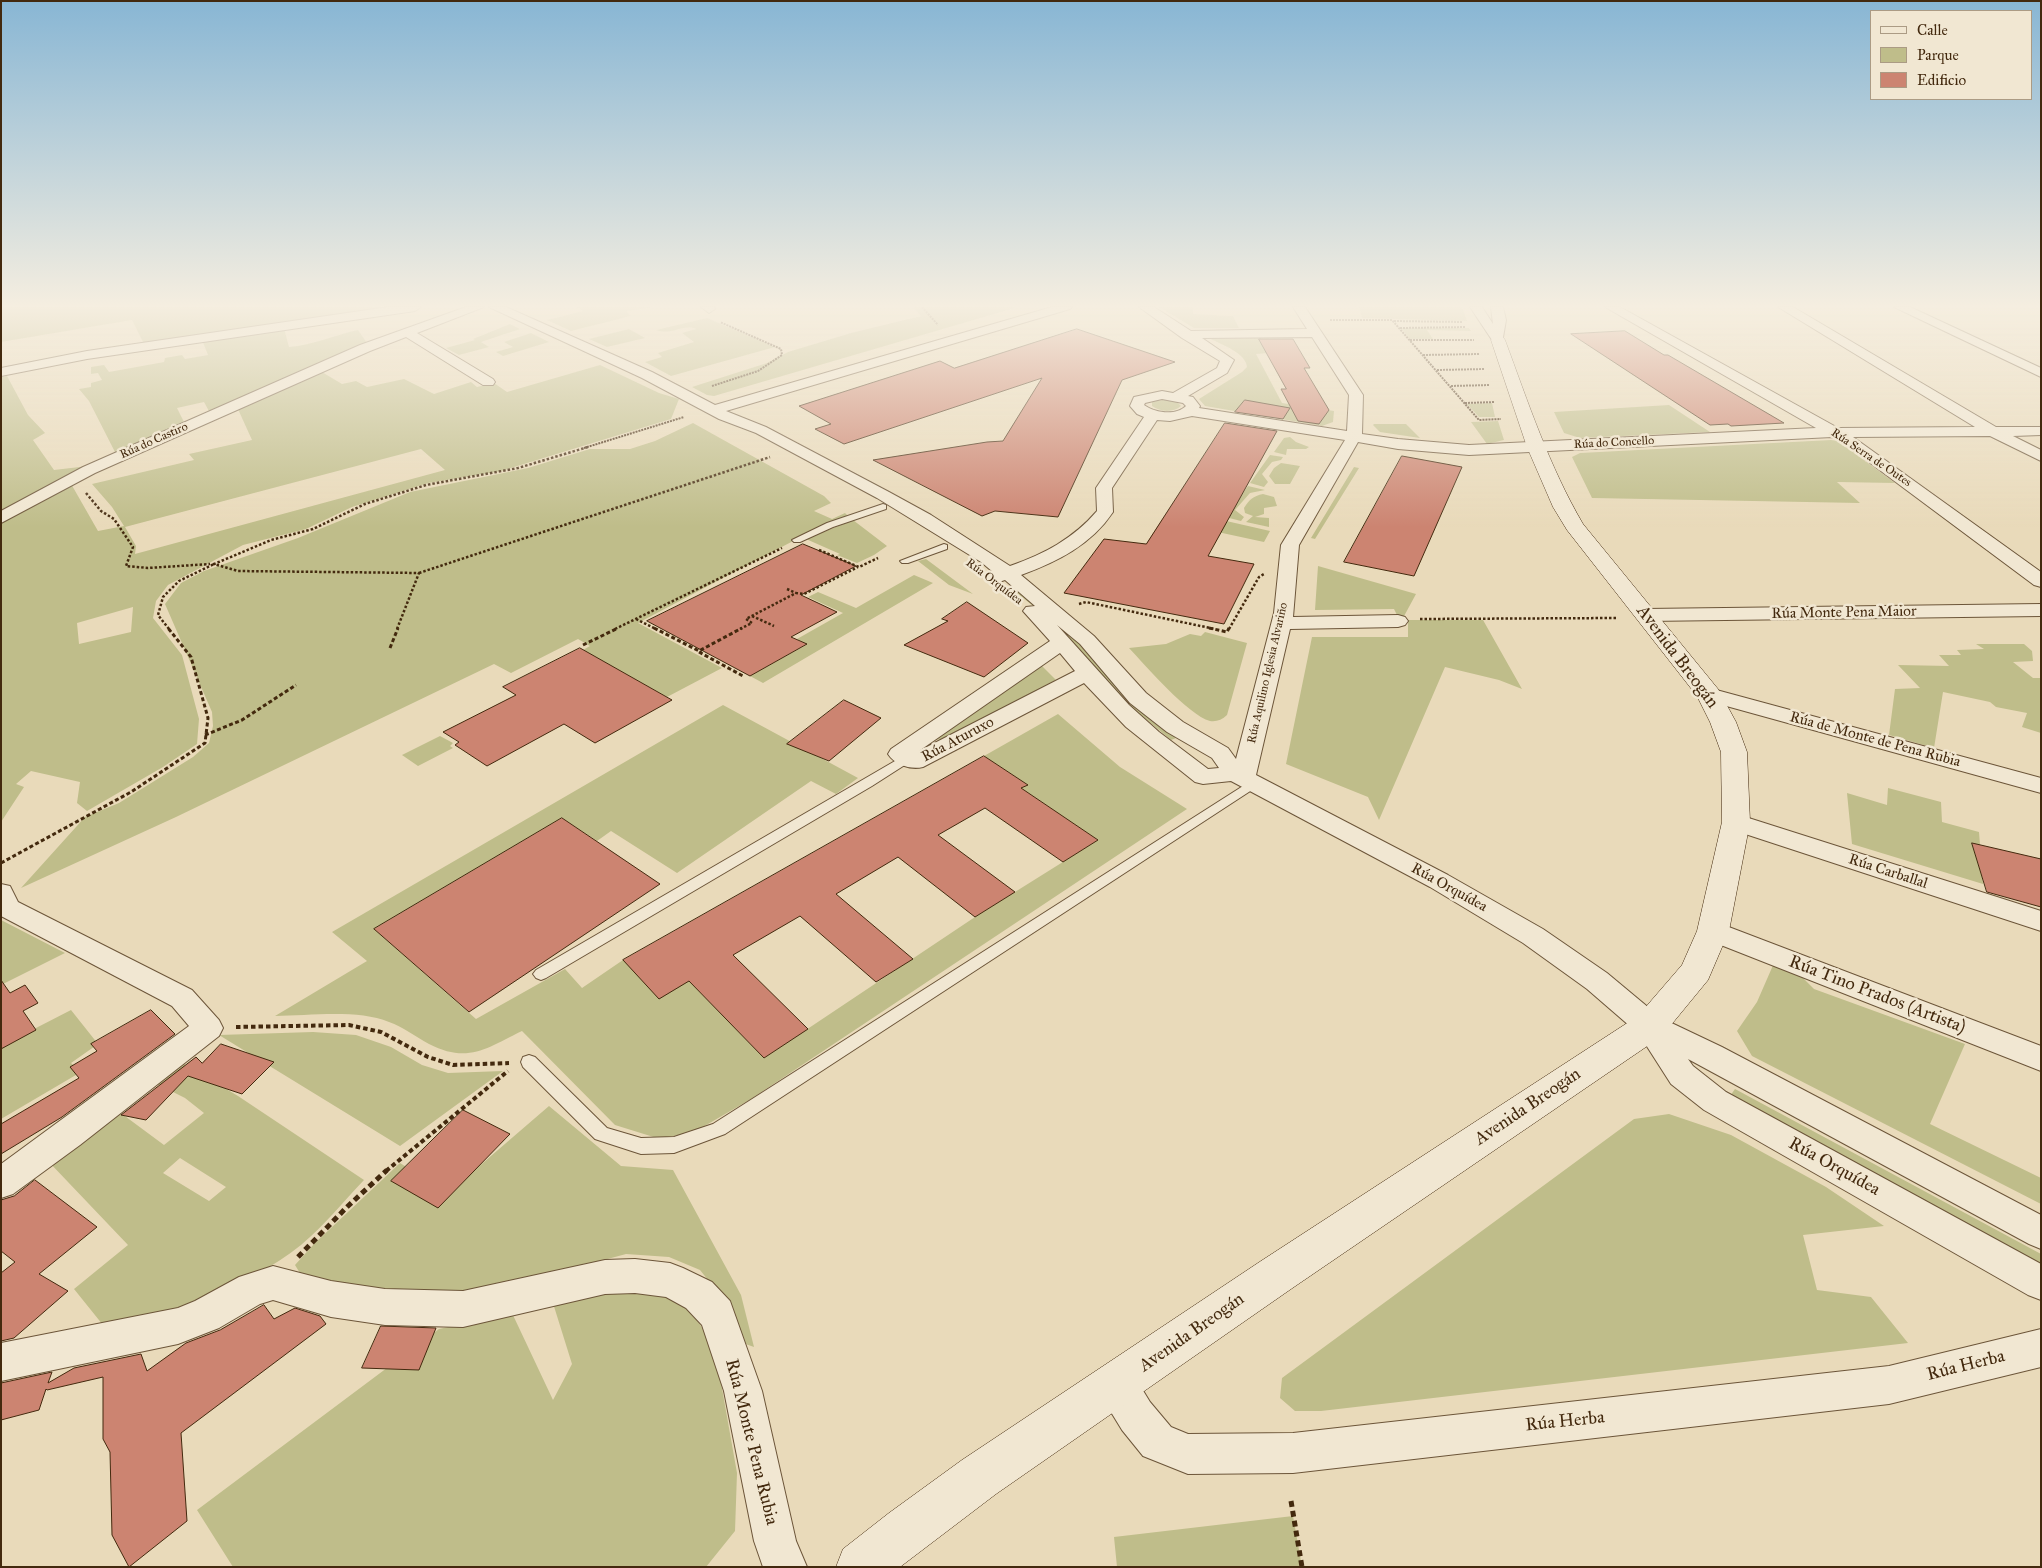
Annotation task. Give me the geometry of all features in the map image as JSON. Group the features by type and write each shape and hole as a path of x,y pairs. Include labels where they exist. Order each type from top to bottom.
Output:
{"street":[{"name":"Rúa do Castiro","path":"1,518 74,478 294,380"},
{"name":"Rúa Orquídea","path":"656,380 684,393 713,410 747,436 883,506 944,547 1000,576 1008,593 1041,618 1087,673 1133,721 1204,777 1244,778"},
{"path":"713,410 811,380"},
{"path":"1176,397 1205,380"},
{"name":"Rúa Aquilino Iglesia Alvariño","path":"1244,778 1281,623 1290,544 1354,437 1356,395 1346,380"},
{"name":"Avenida Breogán","path":"861,1567 906,1530 979,1477 1117,1385 1276,1275 1650,1026 1696,972 1713,931 1736,822 1734,752 1723,722 1709,694 1574,526 1557,496 1536,447 1512,380"},
{"name":"Rúa Serra de Outes","path":"1741,380 1835,433 1938,504 2041,581"},
{"path":"1907,380 1992,431 2041,456"},
{"path":"1162,395 1188,400 1193,406 1191,411 1182,415 1153,415 1137,406 1139,400 1162,395"},
{"name":"Rúa Orquídea","path":"713,410 761,430 925,519 1087,640 1138,698 1175,727 1220,753 1244,778 1439,881 1533,936 1597,981 1650,1026 1711,1056 2041,1233"},
{"name":"Rúa do Concello","path":"1191,411 1354,437 1439,448 1499,450 1835,433 2041,431"},
{"path":"1000,576 1040,562 1070,546 1092,530 1105,512 1104,488 1153,415"},
{"name":"Rúa Monte Pena Maior","path":"1646,615 2041,610"},
{"path":"1281,623 1398,621"},
{"name":"Rúa Aturuxo","path":"1062,642 899,754 915,762 1087,673"},
{"name":"Rúa de Monte de Pena Rubia","path":"1709,694 2041,786"},
{"name":"Rúa Carballal","path":"1736,822 2041,921"},
{"path":"1,893 8,908 182,998 208,1028 68,1135 1,1182"},
{"name":"Rúa Tino Prados (Artista)","path":"1713,931 2041,1059"},
{"name":"Rúa Orquídea","path":"1650,1026 1682,1074 1715,1101 2041,1283"},
{"name":"Rúa Monte Pena Rubia","path":"273,1283 331,1299 395,1307 463,1309 605,1277 635,1276 670,1280 698,1295 717,1314 743,1391 775,1541 785,1567"},
{"path":"1,1362 178,1326 206,1315 252,1289 273,1283"},
{"name":"Rúa Herba","path":"1117,1385 1136,1416 1157,1442 1188,1454 1293,1453 1889,1385 2041,1348"}],"lane":[{"path":"797,540 830,525 883,506"},
{"path":"905,561 944,547"},
{"path":"541,974 868,783 907,758"},
{"path":"524,1062 601,1134 641,1146 674,1145 719,1129 1244,778"}],"path":[{"path":"684,393 732,380"},
{"path":"1445,380 1479,420 1501,419"},
{"path":"1450,386 1490,385"},
{"path":"1464,403 1495,402"},
{"path":"1,863 123,797 176,765 205,742 208,718 191,657 158,615 163,597 179,581 271,540 313,529 374,501 426,485 518,468 713,410"},
{"path":"74,478 101,511 114,519 133,547 126,566 148,568 214,564 238,571 419,573 780,454"},
{"path":"583,645 797,540 859,567"},
{"path":"786,589 804,594 878,558"},
{"path":"390,648 419,573"},
{"path":"1075,606 1086,602 1227,632 1259,577"},
{"path":"699,651 752,623 746,619 796,593"},
{"path":"1398,621 1406,619 1485,618 1586,620 1646,615"},
{"path":"752,616 774,626"},
{"path":"636,619 743,676"},
{"path":"206,735 234,725 258,712 296,685"},
{"path":"208,1028 349,1025 381,1032 428,1057 453,1065 524,1062"},
{"path":"273,1283 312,1242 439,1124 524,1062"},
{"path":"1291,1501 1302,1567"}],"green space":[{"path":"1,380 9,380 28,415 45,433 33,440 54,470 88,466 1,515"},
{"path":"101,380 284,380 210,413 204,402 177,408 185,424 116,454 89,401 79,389 91,387 91,383"},
{"path":"302,380 336,380 342,384 356,381 367,387 406,380 434,394 471,382 477,387 494,383 507,392 548,380 632,380 659,393 679,399 671,419 501,471 428,483 352,507 306,529 243,545 168,585 156,601 153,618 182,655 199,719 197,744 163,767 87,811 77,803 80,782 31,771 16,784 24,787 1,822 1,520 70,482 98,531 124,526 112,507 92,484 194,460 189,454 252,440 237,407","holes":["421,449 445,470 135,554 136,546 125,527","133,607 131,632 79,644 77,623"]},
{"path":"713,380 768,380 714,396 707,395 692,387"},
{"path":"1229,380 1270,380 1282,403 1334,411 1333,422 1322,426 1205,406 1199,399"},
{"path":"1167,399 1177,402 1181,406 1174,410 1166,411 1152,406 1152,402"},
{"path":"1492,403 1495,417 1479,417 1467,404"},
{"path":"1669,405 1710,432 1580,438 1564,433 1554,412"},
{"path":"1498,421 1504,440 1487,444 1471,422"},
{"path":"693,423 824,496 831,503 814,511 832,519 845,513 849,517 829,522 638,623 722,668 667,697 583,650 590,646 578,639 511,673 494,664 176,817 21,888 85,817 119,803 193,757 209,743 213,726 212,712 165,604 181,583 204,571 298,538 410,492 528,468 590,449 630,449 655,441"},
{"path":"1374,424 1406,424 1420,438 1380,432"},
{"path":"1290,437 1296,442 1309,447 1306,449 1287,449 1286,455 1274,452 1284,438"},
{"path":"1838,441 1895,483 1837,482 1860,503 1592,498 1572,457 1580,453"},
{"path":"1270,455 1283,457 1281,460 1272,462 1262,474 1268,482 1264,487 1250,483"},
{"path":"1281,463 1300,466 1290,484 1275,484 1269,476 1274,468"},
{"path":"1354,467 1359,468 1315,539 1311,538"},
{"path":"1248,486 1265,490 1250,493 1235,510 1244,517 1241,521 1225,517"},
{"path":"1263,494 1274,497 1277,506 1264,508 1264,514 1255,517 1269,518 1269,527 1246,522 1253,516 1245,513 1244,508 1252,499"},
{"path":"853,520 887,546 857,563 806,539"},
{"path":"1222,520 1270,531 1264,542 1213,531"},
{"path":"926,559 973,594 949,585 918,561"},
{"path":"1318,566 1416,594 1403,618 1398,617 1394,609 1315,610"},
{"path":"914,575 933,583 763,683 750,676 806,645 797,639 843,613 808,597 818,592 856,608"},
{"path":"1021,591 1074,637 1128,698 1176,738 1171,740 1134,709 1054,623 1017,593"},
{"path":"1408,620 1483,620 1522,689 1499,680 1445,667 1379,820 1368,797 1286,764 1312,637 1408,637"},
{"path":"1205,632 1247,643 1227,715 1214,721 1201,717 1190,710 1129,648 1166,644 1190,634 1201,636"},
{"path":"1976,644 2024,644 2032,651 2033,661 2013,662 2033,678 2041,678 2041,733 2022,727 2027,713 1996,707 1990,702 1943,692 1934,748 1889,735 1895,689 1920,688 1898,665 1949,666 1939,655 1961,655 1957,650 1984,649"},
{"path":"1040,664 1056,680 946,738 935,740"},
{"path":"723,705 858,778 836,794 811,781 677,873 611,831 597,841 562,818 374,929 476,1019 565,969 582,988 623,960 689,981 764,1058 975,917 1098,840 1021,788 1027,784 984,756 1058,714 1120,767 1187,809 751,1099 696,1131 660,1139 615,1125 522,1031 487,1048 466,1053 455,1053 429,1044 389,1022 376,1018 348,1014 275,1016 367,961 332,932"},
{"path":"440,736 453,743 450,746 453,748 418,766 402,755"},
{"path":"1888,788 1941,802 1942,822 1979,832 1983,884 1852,844 1847,793 1887,805"},
{"path":"1,920 65,953 1,985"},
{"path":"1774,963 1796,971 1814,989 1965,1044 1930,1124 2041,1178 2041,1204 1752,1056 1737,1031 1757,1002"},
{"path":"71,1010 98,1044 71,1063 81,1072 1,1119 1,1046"},
{"path":"313,1032 356,1035 391,1047 422,1065 448,1073 503,1071 400,1146 219,1035"},
{"path":"181,1062 238,1096 364,1180 309,1238 280,1260 257,1274 183,1306 107,1330 74,1289 128,1245 48,1161 114,1108 164,1145 204,1113 185,1098 151,1081","holes":["180,1158 226,1187 209,1201 163,1173"]},
{"path":"1735,1089 2041,1254 2041,1265 1730,1096"},
{"path":"549,1106 621,1166 673,1170 741,1295 754,1347 740,1342 728,1305 700,1270 669,1257 626,1254 478,1294 414,1297 303,1278 295,1265 314,1244 400,1163 448,1193"},
{"path":"1669,1114 1731,1135 1826,1187 1884,1226 1803,1235 1817,1290 1871,1297 1908,1343 1321,1411 1295,1411 1280,1398 1282,1378 1634,1119"},
{"path":"618,1289 646,1290 686,1304 703,1329 718,1366 737,1473 735,1531 706,1567 233,1567 197,1510 439,1329 512,1313 553,1400 572,1364 552,1300"},
{"path":"1293,1516 1302,1567 1117,1567 1114,1537"}],"building":[{"path":"880,380 1035,380 844,444 815,429 831,424 799,406"},
{"path":"1041,380 1122,380 1058,517 995,511 982,516 873,460 1003,441"},
{"path":"1281,380 1311,380 1329,410 1319,424 1298,421 1281,389 1286,389"},
{"path":"1642,380 1711,380 1784,423 1731,426 1728,424 1710,425"},
{"path":"1245,400 1290,408 1283,419 1235,412"},
{"path":"1225,423 1277,431 1208,556 1254,564 1224,624 1064,593 1104,539 1146,544"},
{"path":"1402,456 1462,467 1414,576 1344,562"},
{"path":"803,544 856,566 801,595 837,612 791,637 807,644 750,676 647,621"},
{"path":"967,602 1028,643 984,677 904,645 948,621 942,619"},
{"path":"580,648 672,700 595,743 564,724 487,766 455,745 459,742 443,732 516,695 503,687"},
{"path":"844,700 881,718 829,761 787,744"},
{"path":"984,756 1028,785 1021,788 1098,840 1063,862 985,808 938,835 1015,892 975,917 898,857 836,894 913,959 876,982 800,916 733,955 808,1029 764,1058 689,981 659,999 623,960"},
{"path":"562,818 660,884 469,1012 374,929"},
{"path":"1972,843 2041,859 2041,907 1987,892"},
{"path":"1,980 10,993 25,985 38,1003 23,1011 36,1030 1,1049"},
{"path":"151,1010 175,1034 62,1117 1,1154 1,1124 79,1078 70,1067 97,1051 91,1044"},
{"path":"221,1044 274,1062 242,1094 188,1076 146,1120 121,1115 196,1057 202,1063"},
{"path":"463,1110 510,1134 438,1208 391,1181"},
{"path":"35,1180 97,1227 39,1274 68,1291 14,1338 1,1341 1,1273 15,1262 1,1251 1,1200 14,1196"},
{"path":"264,1305 274,1319 295,1308 320,1316 326,1324 181,1433 187,1521 129,1567 112,1535 110,1452 103,1439 103,1377 46,1389 39,1410 1,1420 1,1383 52,1372 48,1383 74,1368 141,1354 147,1371 186,1343 220,1330"},
{"path":"381,1326 436,1328 419,1370 362,1368"}]}
